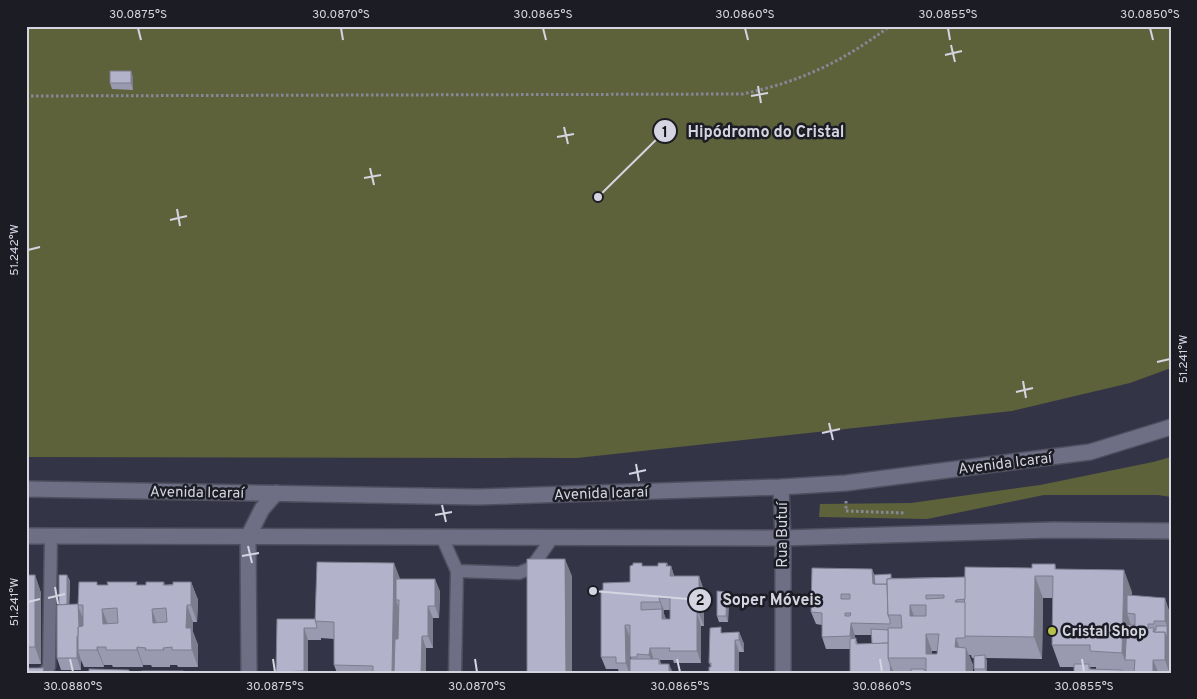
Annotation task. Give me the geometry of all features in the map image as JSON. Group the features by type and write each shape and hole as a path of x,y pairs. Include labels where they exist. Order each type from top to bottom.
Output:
{"main road":[{"name":"Avenida Icaraí","path":"26,489 477,496 781,487 846,483 1090,452 1171,427"},
{"name":"Rua Butuí","path":"781,487 783,538 782,673"},
{"path":"249,673 248,537 262,509 276,493"},
{"path":"26,536 783,538 1053,530 1171,530"}],"lane":[{"path":"44,673 49,667 51,536"},
{"path":"442,537 457,571 455,673"},
{"path":"457,571 519,573 531,568 552,537"}],"path":[{"path":"26,96 743,94 774,87 806,76 865,44 890,26"},
{"path":"846,483 846,511 907,513 906,535"}],"green space":[{"path":"26,26 1171,26 1171,368 1130,383 1012,411 577,458 26,457"},
{"path":"1171,457 1171,497 1158,495 1044,495 927,519 819,517 820,504 911,503 1040,485"}],"building":[{"path":"110,71 131,71 131,83 110,83"},
{"path":"527,559 565,559 566,673 527,673"},
{"path":"317,562 394,563 392,673 373,673 373,666 334,665 334,622 315,621"},
{"path":"633,563 642,563 642,566 658,566 658,563 667,563 666,566 671,566 670,576 699,576 697,651 669,651 670,648 650,648 649,655 637,654 637,657 630,657 630,625 625,625 626,663 616,663 616,657 601,657 601,590 603,590 603,583 630,582 630,566","holes":["659,598 670,598 670,619 662,619 662,609 641,610 641,602 660,602"]},
{"path":"1032,564 1055,564 1055,569 1124,570 1122,653 1090,651 1090,645 1052,645 1053,576 1035,576 1034,637 964,636 965,567 1032,568"},
{"path":"812,568 872,569 873,584 887,584 890,624 851,623 850,636 822,637 822,613 811,612","holes":["841,594 850,594 850,599 841,599","845,613 851,613 850,616 845,616"]},
{"path":"891,574 891,578 887,579 887,584 875,584 874,575"},
{"path":"26,575 35,575 35,647 26,647"},
{"path":"59,575 67,575 67,604 59,605"},
{"path":"965,577 965,599 956,600 955,602 965,602 965,638 956,638 955,647 966,648 966,673 926,673 926,658 888,658 888,628 902,628 901,615 888,615 887,579","holes":["926,595 944,595 944,598 926,599","910,605 926,605 926,616 910,616","926,634 939,634 937,654 926,654"]},
{"path":"396,579 435,579 435,606 428,606 428,636 422,636 421,673 394,673 395,639 398,639 399,600 396,600"},
{"path":"79,582 97,582 97,585 108,585 107,582 137,582 136,585 146,585 146,582 164,582 163,585 173,585 173,582 191,582 191,605 187,605 186,628 191,628 192,650 172,650 172,647 163,648 164,650 145,650 146,648 137,647 137,650 106,650 106,647 97,647 97,650 78,650 78,627 83,626 83,605 78,605","holes":["117,608 118,623 103,624 102,609","166,608 167,622 153,623 152,609"]},
{"path":"717,591 727,592 726,616 717,616"},
{"path":"1127,595 1165,598 1165,621 1154,621 1154,624 1148,624 1148,628 1154,628 1153,632 1165,632 1165,660 1153,660 1153,673 1134,673 1135,660 1125,660 1127,625 1135,625 1135,614 1127,613"},
{"path":"78,604 77,658 57,658 57,605"},
{"path":"277,619 315,619 317,628 304,628 304,671 276,672"},
{"path":"1156,626 1167,626 1167,638 1165,632 1155,632"},
{"path":"721,627 721,633 739,632 739,640 735,640 735,673 709,673 709,667 711,667 711,663 709,663 710,628"},
{"path":"871,629 888,630 888,643 872,644"},
{"path":"856,638 856,644 888,643 891,673 850,673 850,639"},
{"path":"985,655 985,669 974,669 974,656"},
{"path":"630,659 659,659 659,664 669,664 669,673 630,673"},
{"path":"1074,664 1089,664 1089,669 1122,670 1122,673 1074,673"},
{"path":"26,668 44,668 43,673 26,673"},
{"path":"89,669 129,670 129,673 89,673"},
{"path":"911,669 924,669 925,673 911,673"},
{"path":"142,671 183,671 183,673 142,673"}],"place":[{"name":"Hipódromo do Cristal","path":"598,197"},
{"name":"Soper Móveis","path":"593,591"},
{"name":"Cristal Shop","path":"1052,631"}]}
